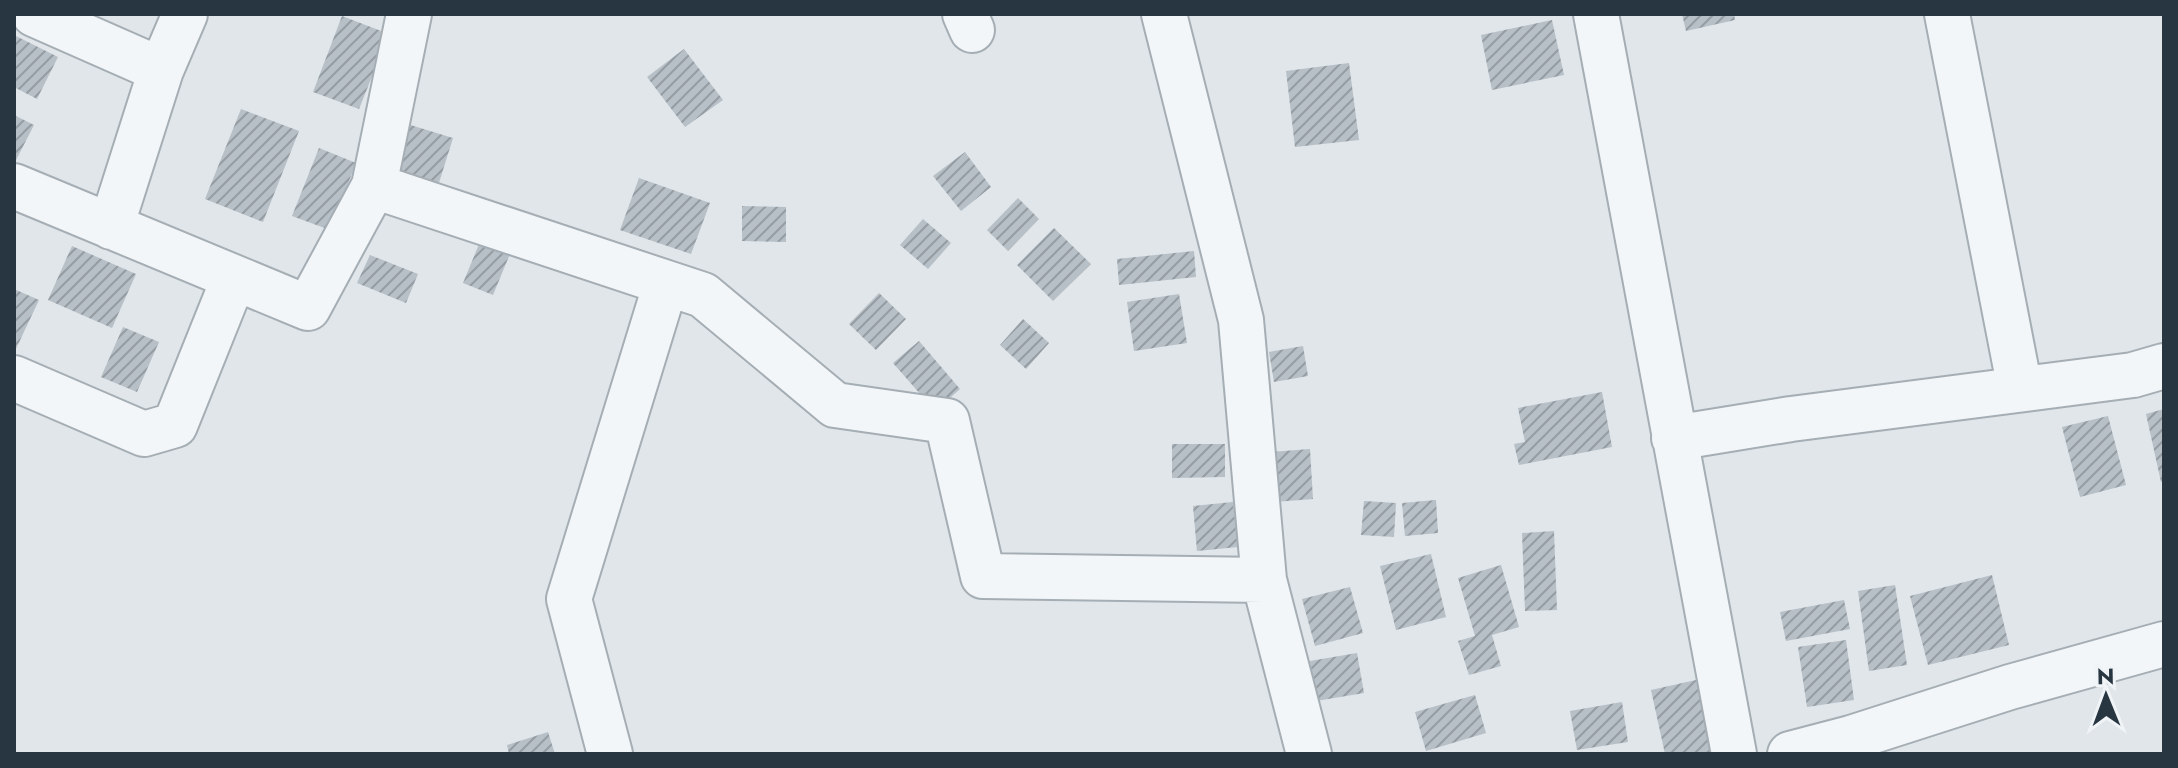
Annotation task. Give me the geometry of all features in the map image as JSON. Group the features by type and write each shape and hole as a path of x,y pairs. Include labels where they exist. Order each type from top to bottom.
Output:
{"street":[{"path":"34,14 161,70"},
{"path":"111,227 161,70 185,14"},
{"path":"14,186 308,308 374,186 409,14"},
{"path":"1164,14 1241,320 1264,580 1309,754"},
{"path":"1596,14 1734,754"},
{"path":"1947,14 2020,389"},
{"path":"374,186 703,295 835,405 947,421 983,576 1264,580"},
{"path":"14,378 144,434 175,425 234,278"},
{"path":"610,754 569,599 666,283"},
{"path":"1674,438 1791,419 2133,375 2164,366"},
{"path":"1790,754 2164,644"}],"building":[{"path":"1682,14 1734,14 1735,20 1686,31"},
{"path":"342,16 389,34 359,109 313,92"},
{"path":"1552,20 1564,75 1492,90 1481,35"},
{"path":"14,35 58,57 37,99 14,87"},
{"path":"684,49 723,100 685,127 647,77"},
{"path":"1349,63 1359,140 1295,147 1286,71"},
{"path":"241,109 299,131 263,222 205,199"},
{"path":"14,115 34,125 14,164"},
{"path":"404,123 453,138 438,186 389,171"},
{"path":"319,148 356,163 330,230 292,216"},
{"path":"965,152 991,187 961,211 933,176"},
{"path":"639,178 710,203 691,254 620,230"},
{"path":"1018,198 1039,219 1008,251 987,230"},
{"path":"742,206 786,207 786,242 742,241"},
{"path":"923,219 951,243 928,269 900,245"},
{"path":"1054,228 1091,264 1053,301 1017,265"},
{"path":"482,237 512,249 493,295 463,283"},
{"path":"72,246 136,274 112,328 48,300"},
{"path":"1194,251 1196,277 1119,285 1117,259"},
{"path":"370,255 418,274 406,303 357,283"},
{"path":"14,289 39,300 14,353"},
{"path":"879,293 906,319 876,350 849,324"},
{"path":"1179,294 1187,343 1134,351 1127,302"},
{"path":"1023,319 1049,343 1026,369 1000,345"},
{"path":"123,327 159,342 137,392 101,377"},
{"path":"919,341 960,389 935,411 893,363"},
{"path":"1303,346 1308,376 1274,382 1269,352"},
{"path":"1602,392 1612,447 1519,465 1514,444 1525,442 1518,408"},
{"path":"2164,409 2164,481 2161,482 2146,414"},
{"path":"2108,416 2126,485 2080,497 2062,427"},
{"path":"1172,444 1225,444 1225,477 1172,478"},
{"path":"1310,449 1313,499 1274,502 1271,452"},
{"path":"1436,500 1438,533 1405,536 1402,503"},
{"path":"1364,501 1396,503 1394,537 1361,535"},
{"path":"1233,502 1238,547 1197,551 1193,506"},
{"path":"1554,531 1557,610 1525,611 1522,533"},
{"path":"1431,554 1446,617 1396,630 1380,566"},
{"path":"1501,565 1519,627 1492,635 1501,666 1469,675 1458,641 1475,636 1458,578"},
{"path":"1992,575 2009,645 1928,665 1910,596"},
{"path":"1895,585 1907,665 1869,671 1858,591"},
{"path":"1350,587 1363,633 1315,646 1302,599"},
{"path":"1844,600 1850,629 1786,641 1780,612"},
{"path":"1846,640 1854,700 1807,707 1798,647"},
{"path":"1357,653 1364,693 1316,701 1310,661"},
{"path":"1696,680 1712,754 1665,754 1651,690"},
{"path":"1475,695 1486,733 1426,751 1415,712"},
{"path":"1622,702 1628,742 1577,750 1570,711"},
{"path":"548,732 555,754 509,754 507,745"}]}
